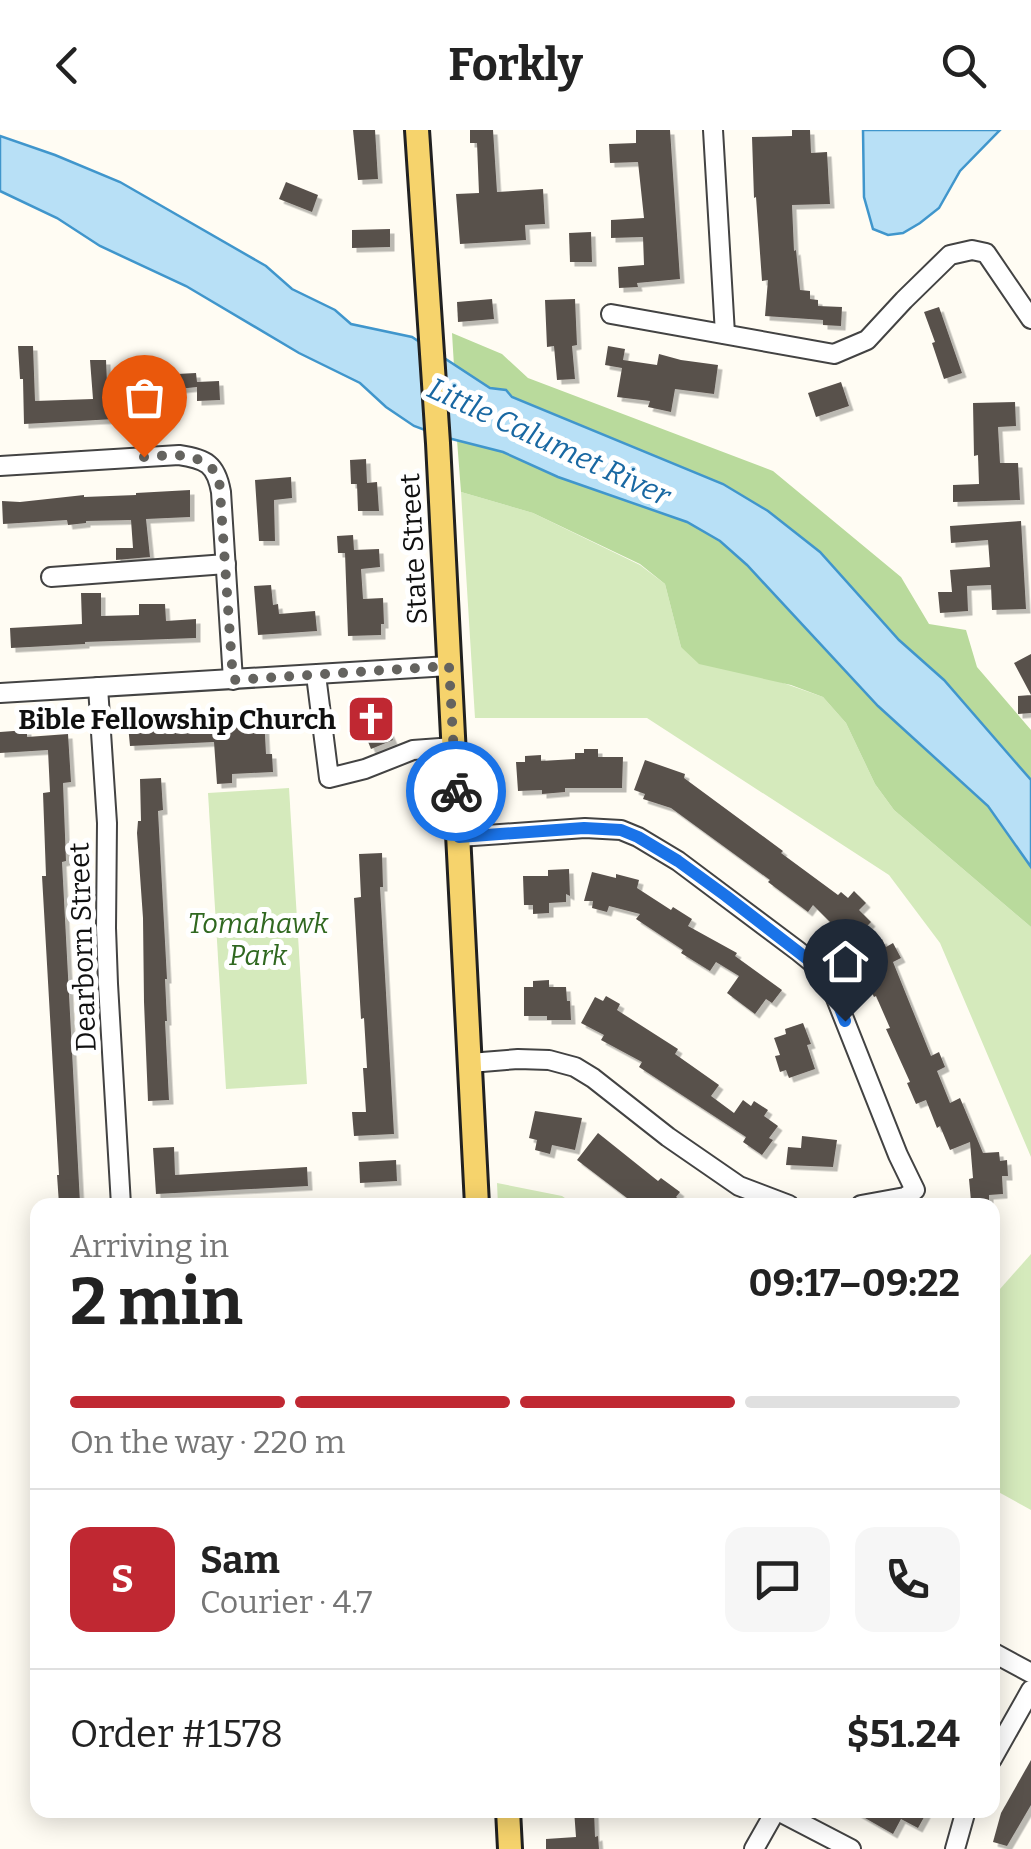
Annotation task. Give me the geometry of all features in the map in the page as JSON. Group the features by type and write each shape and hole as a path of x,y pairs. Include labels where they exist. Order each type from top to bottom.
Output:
{"main road":[{"name":"State Street","path":"418,130 478,1198"},
{"path":"508,1818 510,1849"}],"street":[{"path":"713,130 725,334"},
{"path":"611,314 834,354 868,340 950,254 972,250 986,253 1031,319"},
{"path":"0,466 180,455 196,457 212,466 222,492 233,680"},
{"path":"51,577 226,564"},
{"path":"0,693 449,666"},
{"path":"316,674 329,778 413,750 454,747"},
{"name":"Dearborn Street","path":"98,688 107,822 106,947 122,1198"},
{"path":"459,837 584,828 621,830 678,861 798,950 819,968 833,991 915,1190 899,1198"},
{"path":"470,1063 550,1060 574,1067 739,1186 771,1198"},
{"path":"1000,1656 1031,1673"},
{"path":"1000,1745 1031,1690"},
{"path":"754,1849 771,1818"},
{"path":"791,1818 851,1849"},
{"path":"955,1849 964,1818"}],"green space":[{"path":"452,333 502,354 528,378 773,471 901,577 929,624 966,630 977,667 1031,730 1031,779 944,680 899,640 820,552 768,511 723,484 490,388 454,366"},
{"path":"457,440 503,452 558,477 687,522 720,541 878,706 988,806 1031,867 1031,927 894,810 875,784 846,723 823,697 791,685 699,664 681,647 665,584 640,564 533,513 461,492"},
{"path":"461,492 533,513 640,565 665,584 681,647 823,697 846,723 875,784 894,810 1031,927 1031,1157 940,943 889,875 647,718 475,718"},
{"name":"Tomahawk Park","path":"289,788 307,1084 226,1089 208,793"},
{"path":"497,1183 565,1198 498,1198"},
{"path":"1031,1254 1031,1510 1000,1493 1000,1289"}],"water":[{"path":"863,130 1000,130 960,171 939,208 903,233 888,235 873,229 864,197"},
{"name":"Little Calumet River","path":"0,136 120,182 266,266 292,289 335,310 351,324 412,337 490,388 506,390 512,397 723,484 768,511 820,552 899,640 944,680 1031,780 1031,867 988,806 878,706 720,541 687,522 558,477 503,452 414,426 360,383 299,353 186,286 100,246 57,218 0,191"}],"building":[{"path":"353,130 375,130 378,179 358,180"},
{"path":"470,130 493,130 497,192 543,189 545,224 525,225 526,240 460,244 456,194 479,193 477,143 470,143"},
{"path":"636,130 670,130 680,279 619,288 618,267 644,265 643,237 611,238 611,220 644,218 638,162 610,163 609,144 636,143"},
{"path":"792,130 810,130 811,153 827,152 830,204 792,205 800,290 810,291 810,299 818,300 818,306 842,307 841,326 823,325 823,320 765,316 768,280 762,281 752,137 792,136"},
{"path":"286,182 318,195 312,212 279,199"},
{"path":"390,229 390,247 352,248 352,230"},
{"path":"591,232 592,262 570,262 569,233"},
{"path":"492,299 494,319 458,322 457,302"},
{"path":"575,299 575,379 557,380 554,346 547,347 545,300"},
{"path":"939,307 962,373 944,379 924,312"},
{"path":"18,346 33,346 35,401 93,399 90,360 106,360 107,383 151,383 153,414 24,424"},
{"path":"608,346 625,349 623,360 657,365 659,354 718,365 714,394 675,389 671,412 648,407 650,401 617,397 622,368 605,365"},
{"path":"196,373 197,382 219,381 220,400 197,401 197,387 178,389 177,374"},
{"path":"841,382 849,406 816,417 808,393"},
{"path":"1015,402 1016,426 998,427 1000,463 1018,463 1020,500 953,502 953,485 979,484 973,403"},
{"path":"366,459 367,483 377,482 379,511 358,511 357,484 351,484 350,460"},
{"path":"291,477 292,498 274,500 275,541 259,541 255,480"},
{"path":"190,490 190,517 146,519 150,557 116,560 116,548 133,548 131,520 68,525 67,520 3,524 2,501"},
{"path":"1021,521 1026,609 992,610 991,585 967,586 968,611 940,613 938,592 952,592 950,570 990,567 988,540 951,543 950,526"},
{"path":"353,535 354,550 379,549 380,567 361,569 363,599 383,598 381,635 348,636 345,553 338,553 337,536"},
{"path":"271,585 273,605 278,604 279,614 315,611 317,631 258,635 254,586"},
{"path":"81,593 101,593 101,616 139,615 139,604 165,604 166,621 196,619 196,638 11,648 10,628 82,624"},
{"path":"1031,654 1031,695 1014,663"},
{"path":"1031,695 1031,713 1018,714 1018,696"},
{"name":"Bible Fellowship Church","path":"376,701 393,740 371,749 355,710"},
{"path":"264,717 266,754 272,754 273,772 232,774 232,783 217,784 214,742 130,746 128,725"},
{"path":"27,730 27,737 68,734 71,782 63,783 66,861 62,862 80,1198 59,1198 42,876 46,876 43,793 50,792 48,750 0,753 0,732"},
{"path":"584,749 598,749 598,757 623,757 622,788 565,788 565,792 542,794 542,790 518,791 516,762 525,762 525,756 541,755 541,761 575,759 575,753 584,753"},
{"path":"645,760 685,774 684,778 838,895 841,892 848,898 854,891 866,903 859,910 871,922 848,946 813,905 808,912 671,808 643,799 645,794 634,790"},
{"path":"161,778 163,810 158,811 169,1100 148,1101 137,833 141,821 140,779"},
{"path":"382,853 380,887 394,1134 354,1136 352,1112 366,1112 363,1068 367,1068 354,898 361,897 359,854"},
{"path":"569,869 570,896 566,894 566,902 549,903 549,913 533,914 533,905 524,905 523,876 548,876 548,870"},
{"path":"592,872 639,880 637,888 692,919 688,926 737,953 735,956 782,990 772,1003 766,999 755,1014 727,993 739,976 716,962 710,971 681,953 683,950 636,919 640,914 609,906 607,912 592,908 593,901 584,901"},
{"path":"882,939 886,947 893,943 901,958 893,962 931,1056 939,1052 945,1067 937,1071 950,1103 960,1098 983,1153 999,1152 1000,1161 1007,1160 1008,1176 1002,1176 1003,1194 971,1198 970,1142 950,1150 926,1100 916,1104 886,1029 890,1028 856,952"},
{"path":"549,980 549,987 566,987 571,1020 524,1016 524,987 533,987 533,981"},
{"path":"606,996 620,1004 617,1010 678,1049 675,1054 719,1085 711,1096 734,1113 743,1100 751,1106 754,1101 768,1110 764,1116 778,1126 762,1155 743,1142 746,1137 639,1067 642,1062 601,1040 604,1035 581,1023 595,997 603,1001"},
{"path":"803,1023 815,1069 789,1078 786,1070 780,1072 774,1038"},
{"path":"535,1111 582,1118 575,1150 552,1145 550,1154 535,1150 537,1140 529,1138"},
{"path":"598,1133 658,1181 661,1178 680,1192 678,1198 627,1198 577,1160"},
{"path":"802,1136 837,1140 833,1167 786,1165 788,1147 801,1148"},
{"path":"174,1147 175,1175 307,1167 308,1186 156,1194 153,1148"},
{"path":"396,1160 397,1181 360,1183 359,1162"},
{"path":"1031,1760 1031,1805 1007,1846 993,1842 1001,1813"},
{"path":"575,1818 594,1818 599,1849 546,1849 546,1839 576,1837"},
{"path":"865,1818 924,1818 918,1828 901,1819 893,1834"}],"way so far":[{"path":"144,457 196,457 212,466 219,477 233,680 449,666 456,791"}],"place":[{"name":"Bible Fellowship Church","path":"371,719"}],"route":[{"path":"456,791 459,837 584,828 621,830 638,837 678,861 819,968 845,1021"}]}
